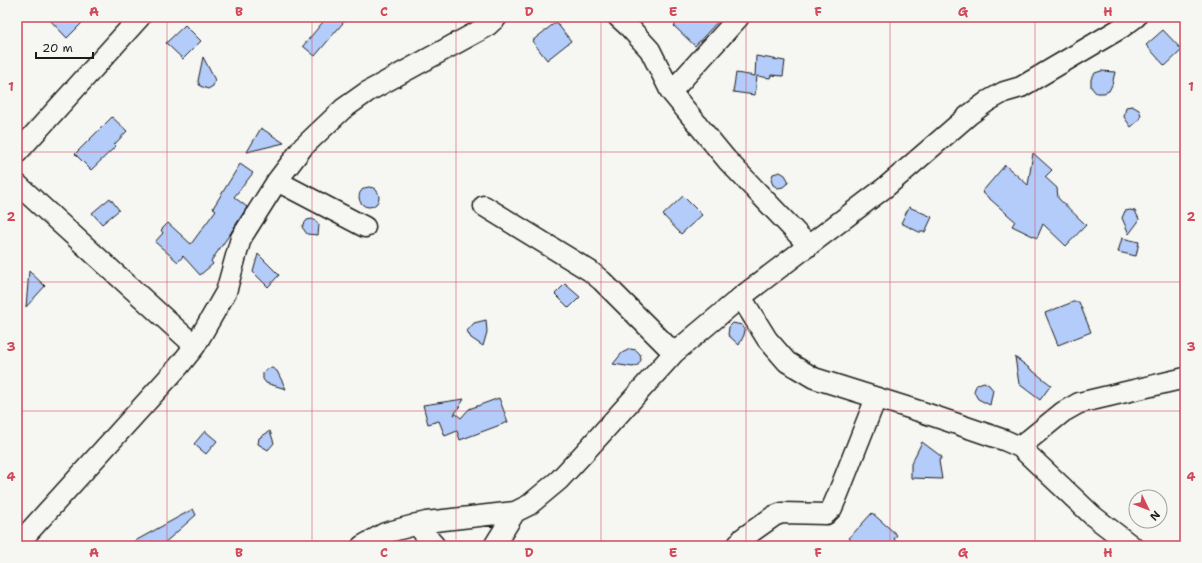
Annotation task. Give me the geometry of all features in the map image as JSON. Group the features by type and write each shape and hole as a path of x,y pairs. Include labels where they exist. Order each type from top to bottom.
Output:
{"street":[{"path":"17,154 140,17"},
{"path":"17,545 179,366 195,346 226,292 241,238 278,181 303,147 343,109 367,92 486,27 497,17"},
{"path":"618,17 650,50 671,92 727,160 809,246"},
{"path":"671,92 739,17"},
{"path":"362,546 385,532 416,524 516,512 529,505 559,480 674,353 741,297 887,186 969,115 988,101 1004,92 1021,87 1121,28 1136,17"},
{"path":"278,181 365,227"},
{"path":"17,184 195,346"},
{"path":"484,206 590,271 602,281 674,353"},
{"path":"741,297 767,339 787,362 814,378 922,412 1004,440 1020,447 1093,516 1132,546"},
{"path":"1020,447 1062,412 1080,403 1185,378"},
{"path":"737,546 743,538 774,516 782,513 826,514 832,508 876,398"},
{"path":"494,546 516,512"},
{"path":"416,524 435,546"}],"building":[{"path":"47,17 88,17 67,38"},
{"path":"327,17 348,17 315,56 303,46"},
{"path":"683,17 722,17 695,46 674,26"},
{"path":"556,22 571,41 547,60 532,41"},
{"path":"185,25 201,41 183,59 166,43"},
{"path":"1163,30 1182,50 1165,66 1146,45"},
{"path":"756,56 785,61 783,76 771,75 770,78 757,76 755,95 733,92 736,73 755,76"},
{"path":"203,57 215,80 213,86 208,89 200,86 198,81"},
{"path":"1101,71 1115,72 1109,91 1104,93 1096,93 1091,87 1091,79 1095,73"},
{"path":"1132,106 1139,110 1141,115 1139,120 1131,127 1124,117 1126,107"},
{"path":"112,117 127,131 114,145 116,146 91,170 75,154"},
{"path":"261,128 284,143 247,152"},
{"path":"1033,153 1052,170 1045,177 1057,188 1058,198 1086,225 1066,246 1043,224 1037,238 1012,226 1015,221 982,192 1005,165 1028,185"},
{"path":"240,164 253,173 234,197 247,207 211,261 213,264 200,275 183,256 178,262 155,242 163,233 161,230 168,223 191,244 216,210 213,208"},
{"path":"780,172 785,175 789,182 783,187 778,188 773,185 771,180 773,174"},
{"path":"369,187 376,190 379,197 376,204 369,207 362,204 359,197 362,190"},
{"path":"683,196 702,215 681,234 663,215"},
{"path":"110,198 119,210 102,224 92,213"},
{"path":"909,207 932,217 925,232 919,232 901,223"},
{"path":"1125,211 1135,211 1139,219 1129,234 1122,218"},
{"path":"312,219 319,225 318,235 307,234 302,227 307,220"},
{"path":"1122,238 1139,242 1136,256 1118,252"},
{"path":"258,254 279,275 268,287 253,272"},
{"path":"29,271 45,286 26,307"},
{"path":"565,284 580,297 569,308 555,294"},
{"path":"1073,302 1079,302 1091,332 1058,345 1045,313"},
{"path":"486,320 487,332 483,346 471,338 467,331 474,323"},
{"path":"733,323 742,325 745,330 739,345 728,335 729,327"},
{"path":"630,349 636,350 640,354 641,360 638,365 633,367 613,364 622,353"},
{"path":"1015,357 1051,385 1040,400 1019,384"},
{"path":"272,368 277,371 286,389 266,383 263,379 263,372"},
{"path":"984,382 993,390 990,405 978,399 974,391 978,384"},
{"path":"499,398 508,422 460,440 457,431 445,436 439,421 428,424 423,405 464,399 454,415 456,414 461,418 469,409"},
{"path":"205,431 217,441 206,454 194,444"},
{"path":"270,431 274,443 268,450 258,444 259,438"},
{"path":"922,442 942,457 939,461 942,479 911,478 911,464"},
{"path":"193,509 196,515 161,546 126,546"},
{"path":"872,513 897,535 894,539 900,546 857,546 849,538"}]}
